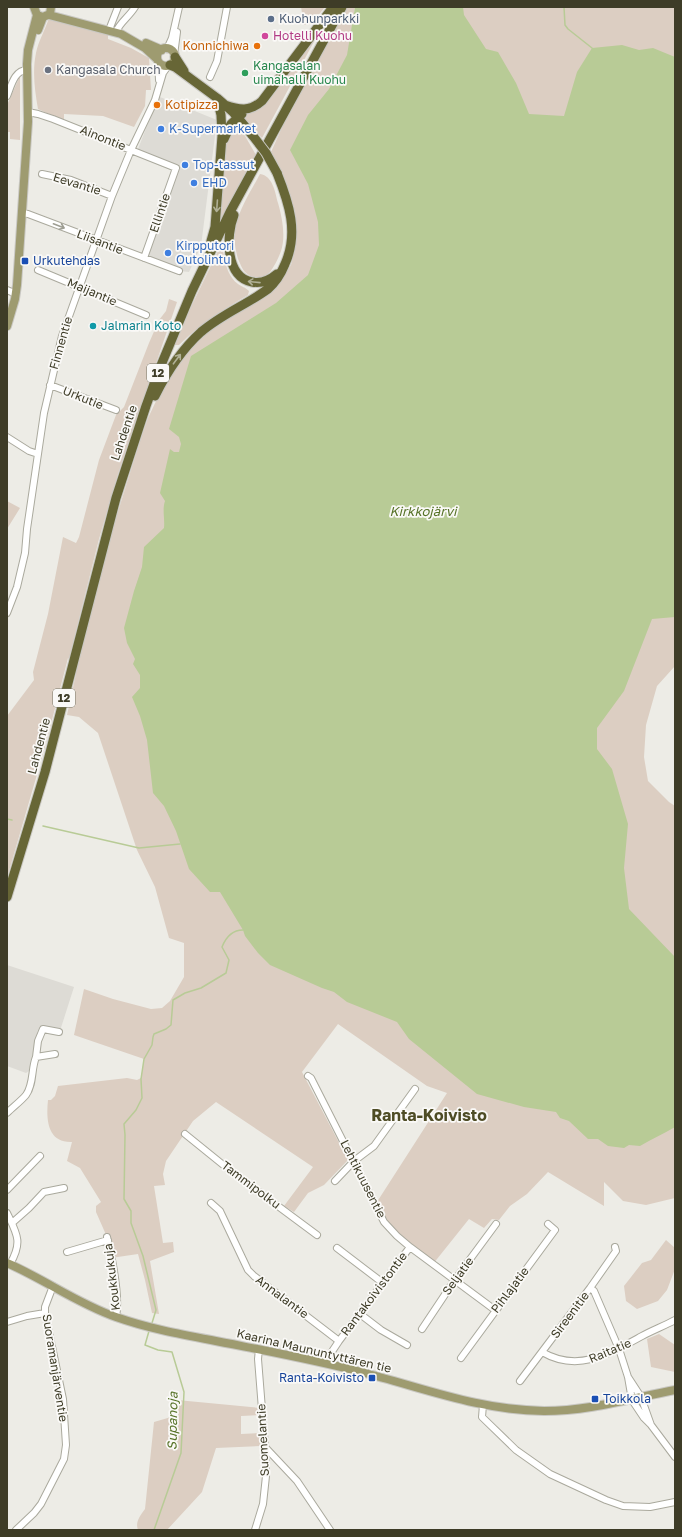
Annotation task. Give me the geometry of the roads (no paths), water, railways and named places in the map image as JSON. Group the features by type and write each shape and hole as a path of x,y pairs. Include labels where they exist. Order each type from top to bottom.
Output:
{"highway":[{"path":"221,146 228,129 237,118 257,105 265,97 333,7"},
{"name":"Lahdentie","path":"7,897 45,772 102,548 129,456 169,344 192,291 230,212 342,7"},
{"path":"129,456 160,386 182,352 201,332 215,321 268,288 276,281 286,264 291,248 292,226 290,209 276,173 266,153 225,105 175,67 172,61"},
{"path":"192,291 213,235 222,127 217,98"},
{"path":"225,105 237,109 248,110"},
{"path":"251,173 232,218 229,230 229,249 235,270 248,281 255,283 270,280 286,264"}],"main road":[{"path":"7,326 10,293 22,213 28,112 28,50 41,11 113,30 164,50 171,51 172,61 162,65 140,45 113,30"},
{"path":"158,60 158,54 164,50"},
{"name":"Kaarina Maununtyttären tie","path":"9,1264 100,1311 156,1329 327,1363 454,1399 483,1405 519,1410 545,1411 579,1408 632,1400 675,1390"}],"street":[{"path":"113,30 118,7"},
{"path":"113,30 130,15 135,7"},
{"path":"164,50 170,44 179,7"},
{"path":"210,77 217,61 227,7"},
{"name":"Finnentie","path":"7,613 17,587 25,553 38,454 50,385 62,336 112,196 131,150 155,100 163,73 172,61 178,25 177,18"},
{"name":"Finnentie","path":"158,60 159,86"},
{"path":"7,96 16,74 22,70 27,70"},
{"name":"Ainontie","path":"28,112 53,119 176,168"},
{"name":"Ellintie","path":"144,258 176,168"},
{"name":"Eevantie","path":"42,174 71,180 112,196"},
{"name":"Liisantie","path":"22,213 179,271"},
{"name":"Maijantie","path":"38,270 146,315"},
{"name":"Urkutie","path":"50,385 116,410"},
{"path":"7,437 29,451 38,454"},
{"path":"7,1113 26,1094 29,1087 38,1041 43,1029 59,1032"},
{"path":"36,1057 54,1054"},
{"name":"Lehtikuusentie","path":"308,1076 312,1078 384,1222 410,1247 495,1310"},
{"path":"335,1181 354,1161 374,1146 415,1089"},
{"name":"Tammipolku","path":"185,1134 232,1172 318,1234"},
{"path":"7,1190 40,1156"},
{"path":"12,1223 44,1192 64,1188"},
{"name":"Annalantie","path":"211,1202 220,1210 248,1270 339,1341"},
{"path":"7,1213 18,1240 16,1250 9,1264"},
{"name":"Seljatie","path":"422,1329 454,1281 496,1224"},
{"name":"Pihlajatie","path":"461,1358 555,1230 548,1224"},
{"name":"Koukkukuja","path":"67,1252 108,1238 116,1289 118,1311 116,1317"},
{"name":"Rantakoivistontie","path":"327,1363 329,1356 339,1341 410,1247"},
{"name":"Sireenitie","path":"520,1381 590,1288 616,1251 615,1247"},
{"path":"337,1248 374,1280 383,1283"},
{"name":"Suoramanjärventie","path":"16,1530 34,1514 41,1504 64,1459 66,1445 63,1399 45,1314 45,1307 52,1286"},
{"path":"590,1288 594,1291 619,1349 628,1377 632,1400 644,1418 675,1457"},
{"path":"7,1322 27,1316 45,1314"},
{"path":"360,1314 381,1330 407,1345"},
{"name":"Raitatie","path":"542,1352 550,1357 568,1361 584,1362 619,1349 675,1320"},
{"name":"Suomelantie","path":"255,1530 263,1504 266,1476 258,1359 259,1350"},
{"path":"628,1377 641,1397 651,1425"},
{"path":"483,1405 482,1417 516,1450 550,1474 606,1500 623,1506 650,1507 675,1502"},
{"path":"265,1447 297,1480 330,1530"}],"water":[{"name":"Kirkkojärvi","path":"355,7 463,7 464,15 486,49 498,52 516,83 529,114 564,116 577,72 592,48 622,45 639,50 653,48 675,57 675,617 652,619 624,691 597,728 597,749 612,769 628,824 624,868 629,909 675,957 675,1127 640,1146 629,1145 624,1148 608,1146 598,1139 588,1139 569,1121 560,1118 556,1112 524,1107 477,1094 409,1039 397,1022 347,1002 334,992 270,965 258,953 245,936 243,930 220,892 210,892 189,869 176,831 164,806 153,793 147,740 140,716 132,697 140,688 140,675 133,664 135,659 127,643 124,628 142,567 144,547 164,528 165,501 160,493 170,449 174,452 179,452 181,444 179,437 169,429 191,356 276,303 308,275 319,245 318,222 308,184 290,150 308,115 329,89 347,55"}],"waterway":[{"path":"564,7 565,25 592,48"},
{"path":"7,819 12,820"},
{"path":"43,826 139,848 180,844"},
{"path":"152,1323 156,1310 143,1256 131,1223 131,1211 124,1199 124,1124 136,1110 142,1098 141,1079 144,1059 152,1045 154,1034 171,1025 173,1000 185,993 201,988 226,973 229,960 222,947 225,940 230,935 236,931 243,930"},
{"name":"Supanoja","path":"149,1331 145,1345 158,1350 172,1352 184,1392 181,1453 154,1530"}],"place":[{"name":"Kuohunparkki","path":"271,19"},
{"name":"Hotelli Kuohu","path":"265,36"},
{"name":"Konnichiwa","path":"257,46"},
{"name":"Kangasala Church","path":"48,70"},
{"name":"Kangasalan uimahalli Kuohu","path":"245,73"},
{"name":"Kotipizza","path":"157,105"},
{"name":"K-Supermarket","path":"161,129"},
{"name":"Top-tassut","path":"185,165"},
{"name":"EHD","path":"194,183"},
{"name":"Kirpputori Outolintu","path":"168,253"},
{"name":"Urkutehdas","path":"25,261"},
{"name":"Jalmarin Koto","path":"93,326"},
{"name":"Ranta-Koivisto","path":"372,1378"},
{"name":"Toikkola","path":"595,1399"}],"district":[{"name":"Ranta-Koivisto","path":"429,1115"}]}
